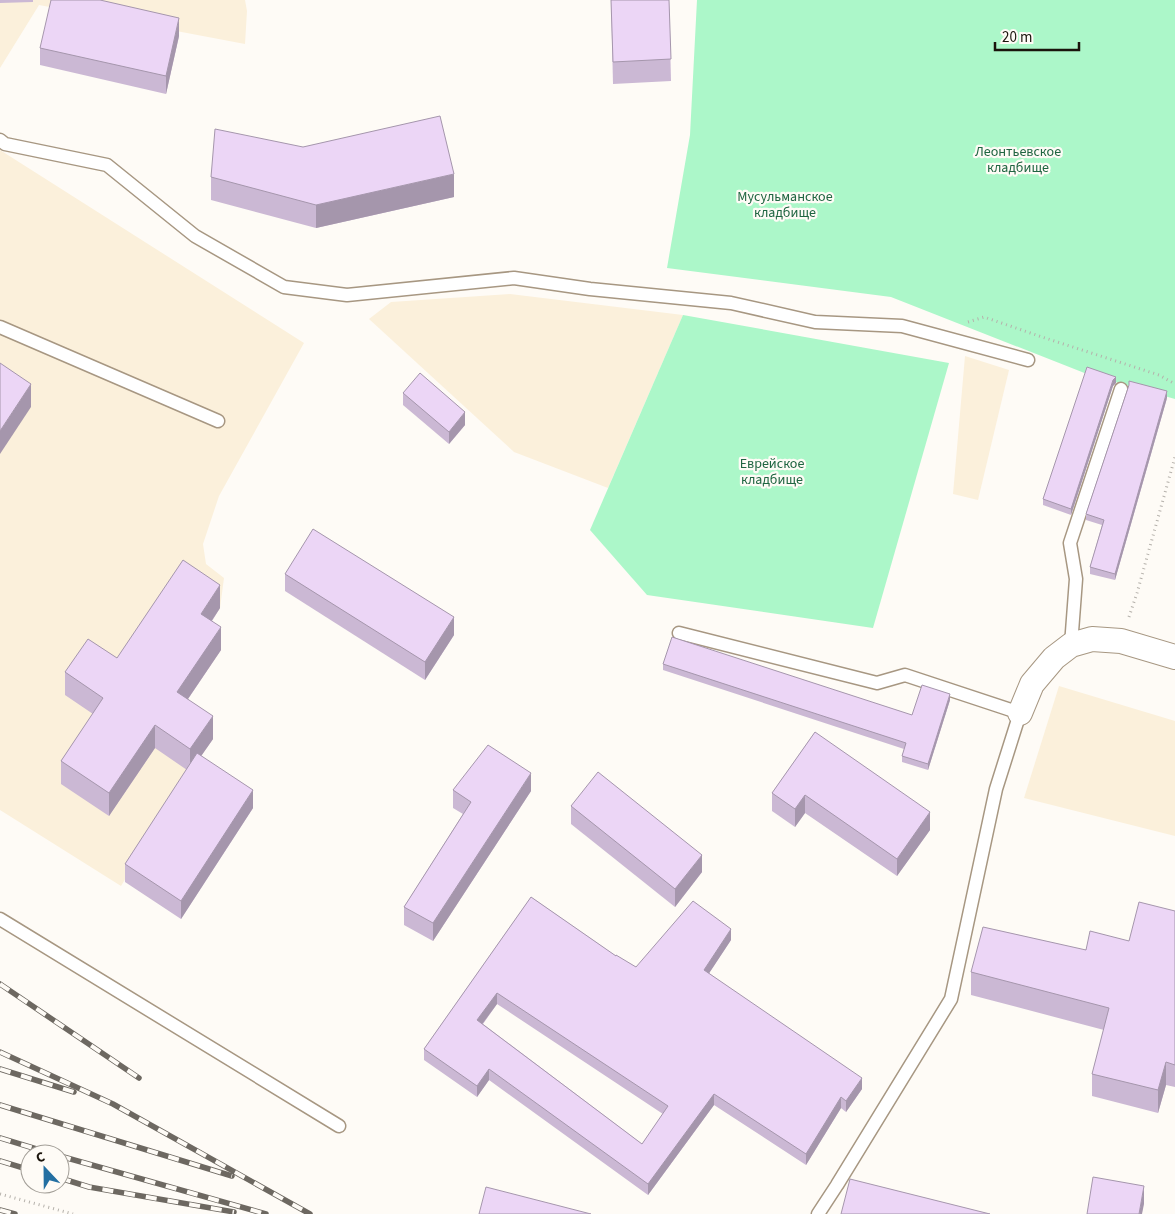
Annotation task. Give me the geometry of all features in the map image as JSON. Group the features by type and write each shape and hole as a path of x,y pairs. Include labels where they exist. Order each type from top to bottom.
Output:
{"street":[{"path":"1020,713 1032,684 1054,658 1071,646 1092,639 1121,641 1175,657"}],"lane":[{"path":"0,140 5,144 107,165 195,236 284,287 347,295 514,278 590,289 731,303 815,322 902,326 1028,360"},
{"path":"0,327 218,421"},
{"path":"1071,646 1076,579 1070,543 1121,389"},
{"path":"679,633 877,683 905,675 1020,713 996,790 952,1000 818,1214"},
{"path":"0,919 339,1126"}],"path":[{"path":"927,332 984,317 1042,338 1159,375 1175,384"},
{"path":"1121,641 1137,593 1175,457"},
{"path":"0,1194 73,1214"}],"shaded area":[{"path":"0,0 245,0 247,11 245,44 39,5 0,68"},
{"path":"0,150 304,343 219,496 203,544 206,564 224,578 220,608 201,637 221,650 177,715 213,739 190,772 121,886 0,810"},
{"path":"510,294 683,315 608,488 514,452 369,319 391,302"},
{"path":"965,356 1009,370 978,500 953,494"},
{"path":"1059,686 1175,721 1175,836 1024,798"}],"green space":[{"name":"Леонтьевское кладбище","path":"697,0 1175,0 1175,399 1087,374 891,297 667,268 690,135"},
{"name":"Еврейское кладбище","path":"683,315 949,363 873,628 647,595 590,530"}],"building":[{"path":"51,0 100,0 179,18 166,76 40,48"},
{"path":"611,0 669,0 671,59 613,62"},
{"path":"440,116 454,174 316,205 211,177 215,129 303,147"},
{"path":"0,363 31,384 0,431"},
{"path":"1087,367 1116,377 1113,380 1071,509 1043,499"},
{"path":"420,373 465,412 449,432 403,393"},
{"path":"1129,381 1167,391 1115,574 1090,567 1104,520 1086,514"},
{"path":"313,529 454,617 425,662 285,574"},
{"path":"183,560 220,585 201,614 221,627 177,692 213,716 190,749 155,725 109,793 61,761 103,698 65,672 88,639 117,658"},
{"path":"672,637 912,715 922,685 950,694 928,764 902,756 906,743 663,664"},
{"path":"815,732 930,812 897,859 805,795 795,809 772,793"},
{"path":"488,745 531,773 433,923 404,907 471,802 453,790"},
{"path":"197,753 253,790 181,901 125,864"},
{"path":"598,772 702,855 675,889 571,806"},
{"path":"531,897 616,956 636,967 693,901 731,929 704,970 862,1078 846,1101 841,1097 806,1154 714,1094 648,1184 489,1069 477,1086 424,1049","holes":["497,993 668,1106 642,1144 477,1020"]},
{"path":"1139,902 1175,911 1175,1065 1166,1062 1158,1090 1092,1074 1109,1008 971,972 983,927 1086,950 1090,931 1129,941"},
{"path":"1093,1177 1144,1186 1139,1214 1087,1214"},
{"path":"850,1179 990,1214 841,1214"},
{"path":"486,1187 591,1214 479,1214"}],"railway":[{"path":"0,984 139,1078"},
{"path":"0,1052 113,1104 310,1214"},
{"path":"0,1069 74,1092"},
{"path":"0,1105 232,1176"},
{"path":"0,1138 20,1144"},
{"path":"70,1159 266,1214"},
{"path":"0,1161 20,1167"},
{"path":"70,1181 89,1187 234,1212"},
{"path":"0,1210 15,1214"}],"park label":[{"name":"Мусульманское кладбище","path":"785,206"}]}
